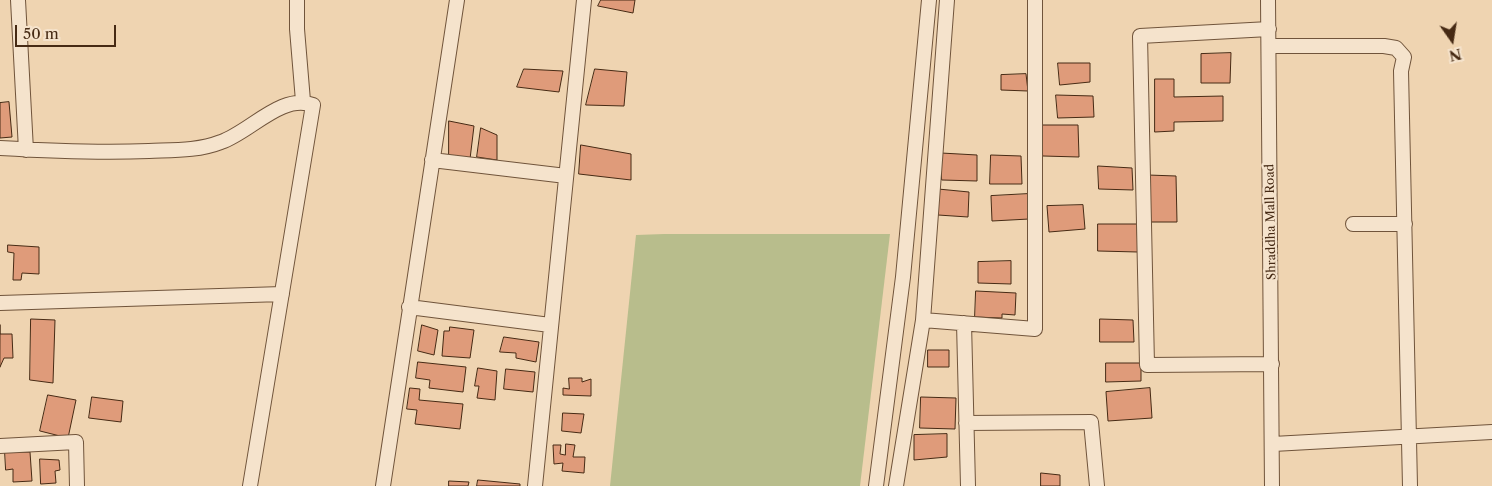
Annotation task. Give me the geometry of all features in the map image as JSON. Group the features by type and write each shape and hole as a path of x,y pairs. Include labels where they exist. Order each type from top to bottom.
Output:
{"street":[{"path":"18,0 26,150"},
{"path":"297,0 297,29 303,101"},
{"path":"382,486 457,0"},
{"path":"535,486 584,0"},
{"path":"876,486 904,277 929,0"},
{"path":"896,486 923,320 947,0"},
{"path":"923,320 1035,329 1035,0"},
{"name":"Shraddha Mall Road","path":"1268,0 1272,486"},
{"path":"1269,30 1140,36 1146,365 1272,364"},
{"path":"1269,46 1384,46 1396,48 1404,57 1401,71 1410,486"},
{"path":"0,148 114,152 181,151 221,143 278,109 303,101 313,105 250,486"},
{"path":"432,160 566,176"},
{"path":"1354,224 1405,224"},
{"path":"0,303 282,294"},
{"path":"409,307 550,325"},
{"path":"964,324 968,486"},
{"path":"966,423 1091,422 1097,486"},
{"path":"1273,444 1492,432"},
{"path":"0,446 76,442 77,486"}],"green space":[{"path":"890,234 860,486 610,486 636,235"}],"building":[{"path":"601,0 635,0 633,13 598,6"},
{"path":"1231,53 1230,83 1201,83 1201,54"},
{"path":"1058,63 1090,63 1090,82 1060,85"},
{"path":"524,69 563,71 559,92 517,87"},
{"path":"595,69 627,72 624,106 586,105"},
{"path":"1026,74 1028,91 1001,90 1001,75"},
{"path":"1155,79 1174,79 1174,97 1223,96 1223,121 1174,122 1174,131 1155,132"},
{"path":"1056,95 1093,96 1094,117 1058,118"},
{"path":"9,102 12,137 0,138 0,103"},
{"path":"449,121 474,126 470,159 449,156"},
{"path":"1042,125 1078,125 1079,157 1043,156"},
{"path":"481,128 497,135 497,160 477,157"},
{"path":"581,145 631,154 631,180 579,174"},
{"path":"941,153 977,155 977,181 942,180"},
{"path":"991,155 1021,156 1022,184 990,184"},
{"path":"1098,166 1132,168 1133,190 1099,189"},
{"path":"1148,175 1176,176 1177,222 1151,222"},
{"path":"938,189 969,192 968,217 938,215"},
{"path":"1028,194 1029,219 992,221 991,196"},
{"path":"1083,205 1085,229 1049,232 1047,206"},
{"path":"1098,224 1137,224 1138,252 1098,251"},
{"path":"8,245 39,247 39,274 22,273 21,280 13,280 14,253 8,252"},
{"path":"1011,261 1011,284 978,283 978,262"},
{"path":"976,291 1016,293 1015,315 1002,314 1002,318 975,317"},
{"path":"31,319 55,320 53,383 30,380"},
{"path":"1100,319 1133,320 1134,342 1100,342"},
{"path":"422,325 438,330 434,355 418,351"},
{"path":"450,327 474,330 470,358 442,356 444,331 449,331"},
{"path":"0,334 12,334 13,358 4,358 0,367"},
{"path":"504,337 539,342 536,362 516,358 516,353 500,352"},
{"path":"928,350 949,350 949,367 928,367"},
{"path":"418,362 466,367 463,392 429,388 430,380 416,378"},
{"path":"1106,363 1141,363 1141,381 1106,382"},
{"path":"478,368 497,371 495,400 477,398 479,386 475,386"},
{"path":"506,369 535,372 533,392 504,389"},
{"path":"569,378 582,378 582,382 591,379 591,396 563,395 563,388 569,389"},
{"path":"410,388 420,389 419,400 463,404 460,429 415,424 417,410 407,409"},
{"path":"1150,388 1152,418 1108,421 1106,392"},
{"path":"48,395 76,400 68,438 40,431"},
{"path":"92,397 123,401 121,422 89,418"},
{"path":"921,397 956,398 955,429 920,428"},
{"path":"563,413 584,414 581,433 562,431"},
{"path":"947,434 947,457 914,460 914,435"},
{"path":"566,444 575,445 573,457 585,457 584,473 562,471 563,463 554,464 553,445 561,445 560,454 565,455"},
{"path":"5,452 30,452 32,481 13,482 13,469 6,470"},
{"path":"40,459 59,460 60,470 55,471 56,483 41,484"},
{"path":"1041,473 1060,475 1060,486 1041,486"},
{"path":"478,480 520,484 520,486 477,486"},
{"path":"449,481 469,482 468,486 449,486"}]}
